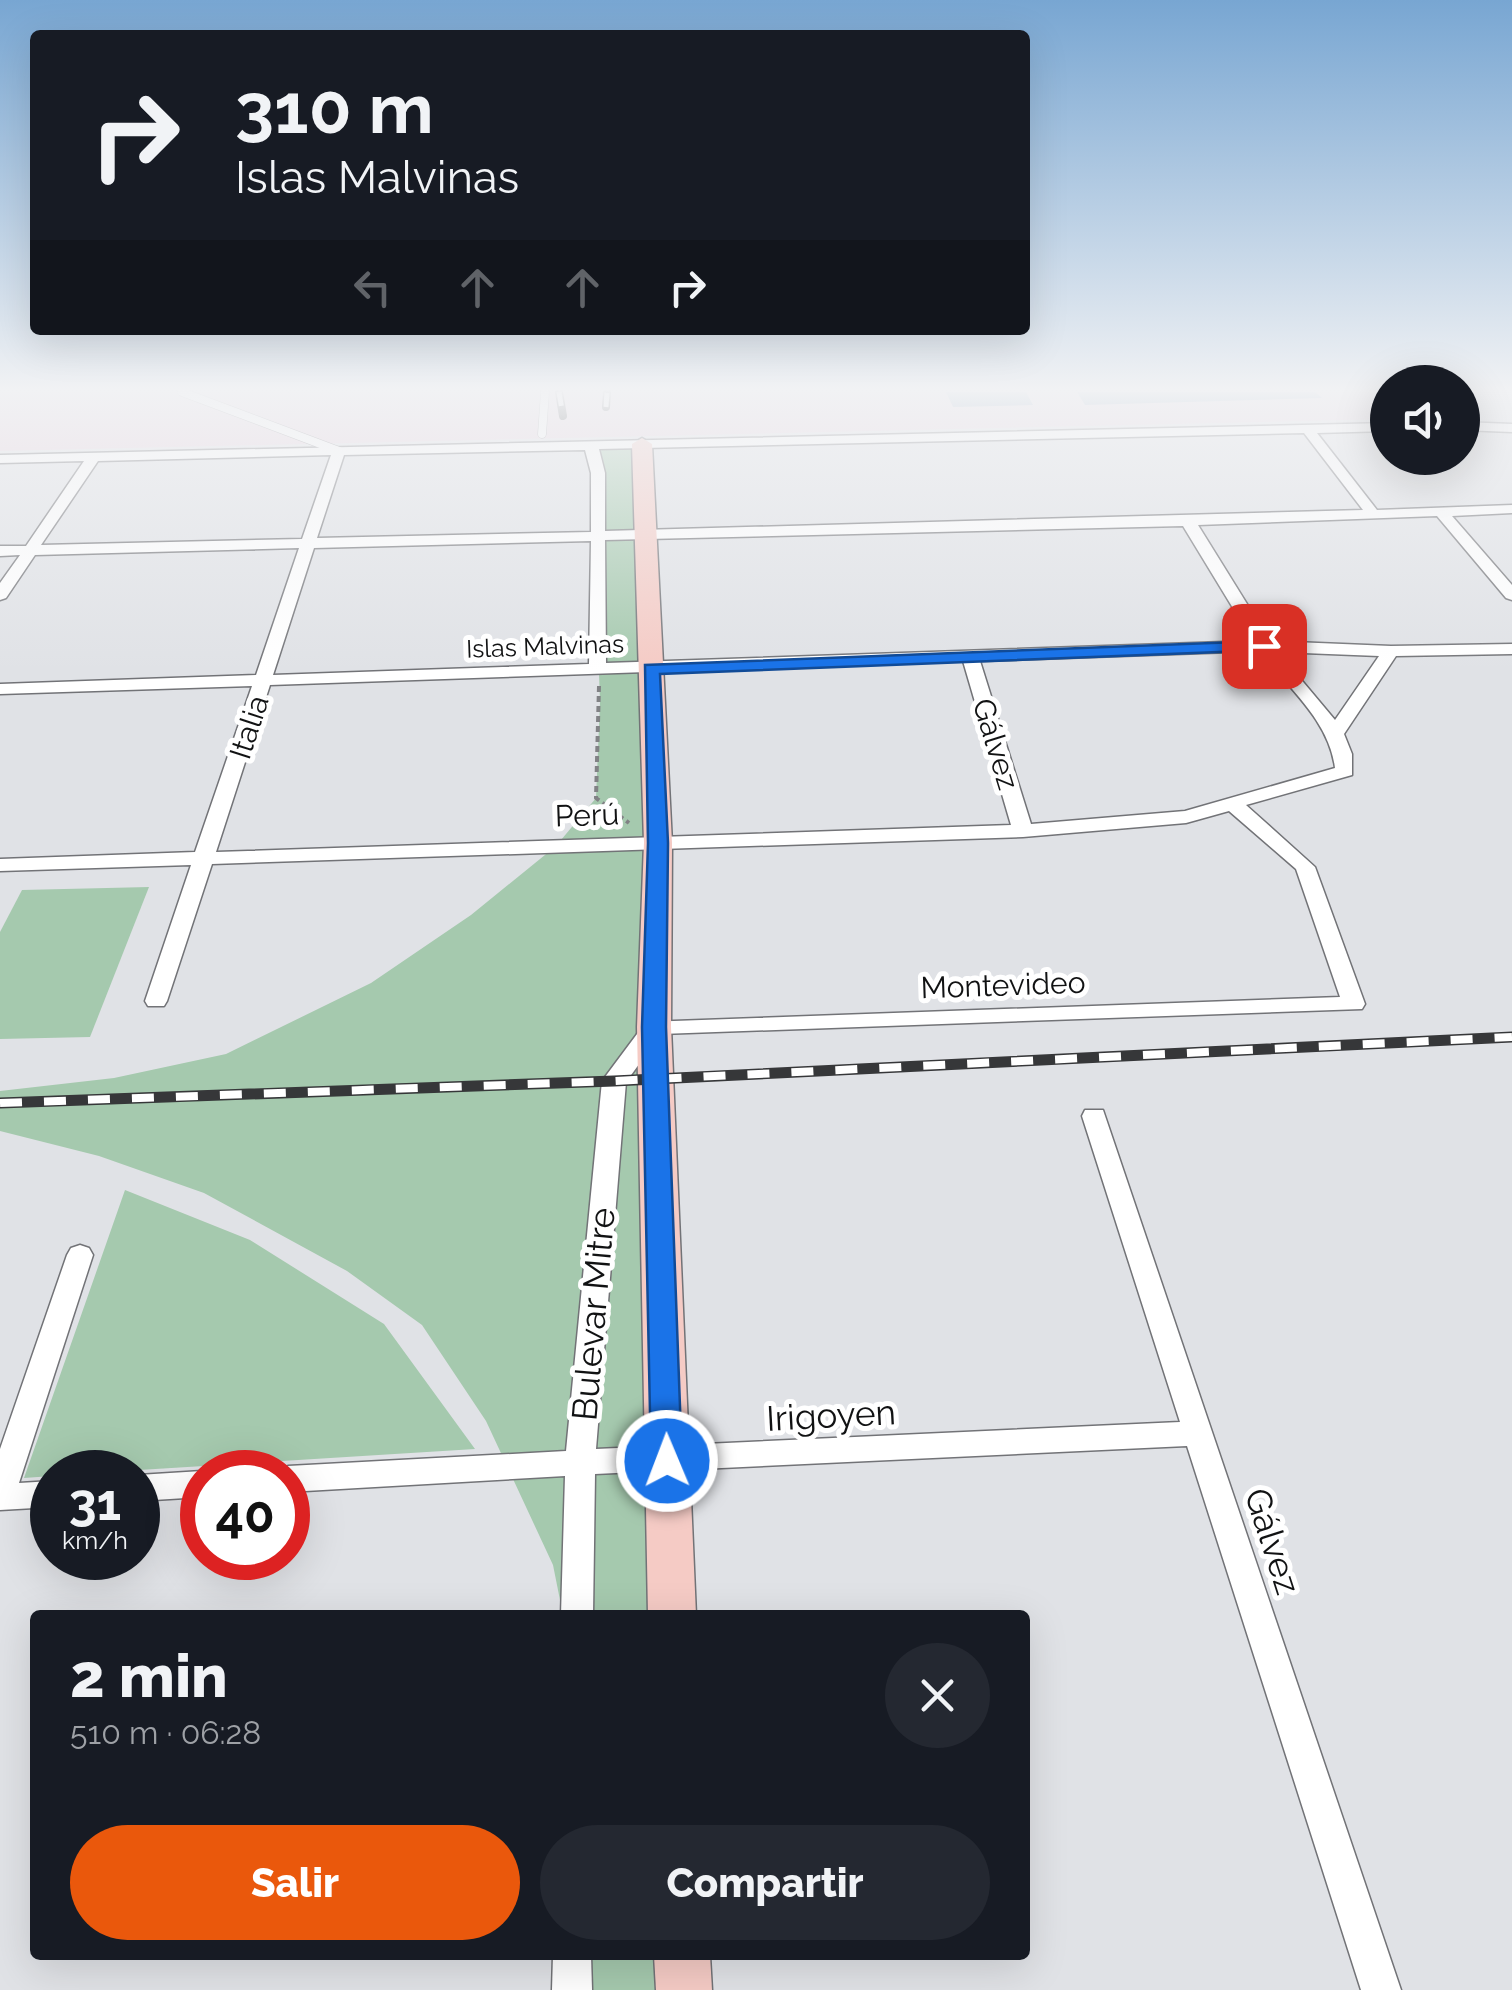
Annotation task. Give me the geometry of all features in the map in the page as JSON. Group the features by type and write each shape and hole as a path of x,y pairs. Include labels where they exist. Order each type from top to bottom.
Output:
{"street":[{"path":"0,596 74,485"},
{"name":"Italia","path":"156,1001 328,485"},
{"path":"598,485 598,668"},
{"name":"Bulevar Mitre","path":"644,485 658,843 654,1027 672,1610"},
{"path":"1351,485 1373,514"},
{"path":"0,551 1512,509"},
{"path":"1440,511 1512,594"},
{"path":"1188,521 1264,646 1335,733 1391,651"},
{"name":"Islas Malvinas","path":"0,689 1264,646 1391,651 1512,649"},
{"name":"Gálvez","path":"970,658 1023,831"},
{"name":"Perú","path":"0,865 1023,831 1186,817 1233,804 1260,790 1318,781 1345,771 1345,754 1335,733"},
{"name":"Montevideo","path":"654,1027 1354,1004 1305,867 1233,804"},
{"name":"Bulevar Mitre","path":"576,1610 580,1464 614,1081 654,1027"},
{"name":"Gálvez","path":"1094,1116 1382,1990"},
{"path":"30,1495 0,1496 80,1255"},
{"name":"Irigoyen","path":"310,1478 1198,1434"},
{"path":"572,1960 572,1990"},
{"path":"682,1960 684,1990"}],"path":[{"path":"598,668 596,798 658,843"}],"green space":[{"path":"592,485 643,485 672,1610 562,1610 553,1565 486,1421 422,1325 347,1271 204,1193 99,1156 0,1131 0,1091 114,1078 226,1054 371,983 471,915 556,846 596,798 600,702"},
{"path":"149,887 90,1037 0,1039 0,932 22,890"},
{"path":"125,1190 250,1240 384,1324 475,1449 310,1459 310,1450 180,1450 180,1467 160,1469 160,1450 34,1450"},
{"path":"572,1960 682,1960 684,1990 572,1990"}],"railway":[{"path":"0,1103 614,1081 1512,1037"}],"route":[{"path":"667,1461 654,1027 658,843 652,669 1264,646"}]}
